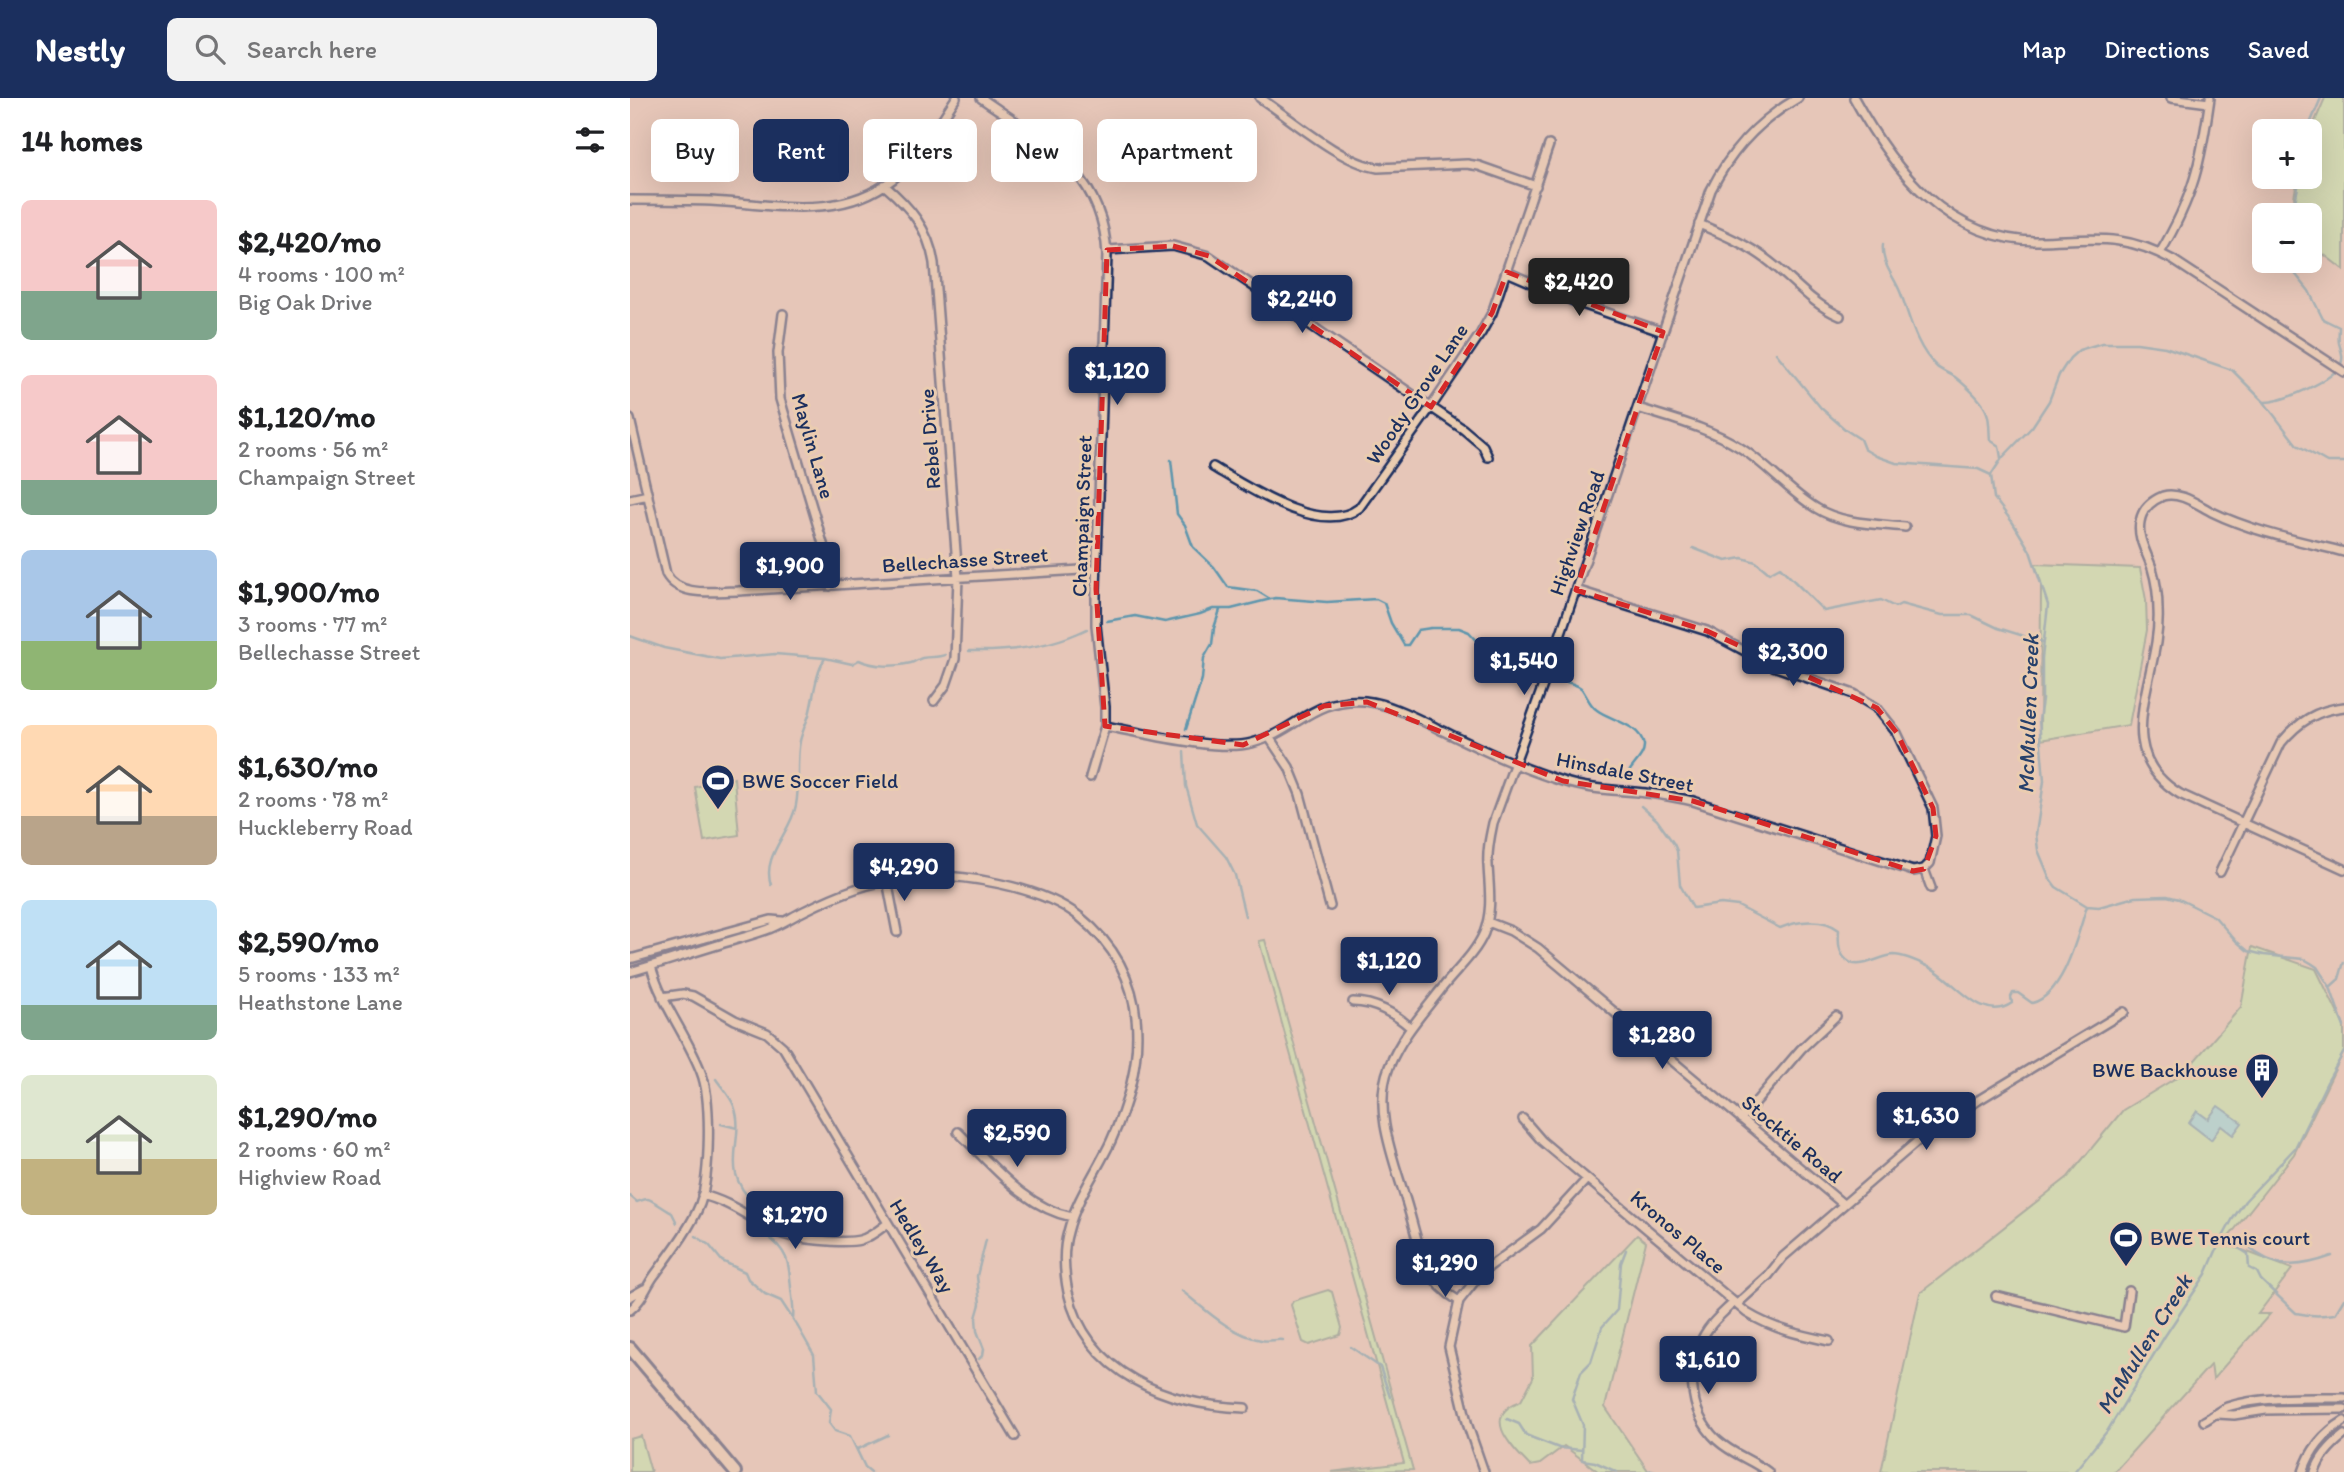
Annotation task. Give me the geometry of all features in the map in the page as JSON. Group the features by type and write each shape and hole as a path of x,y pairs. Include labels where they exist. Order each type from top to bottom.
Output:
{"main road":[{"path":"630,1348 735,1472"}],"street":[{"path":"630,200 820,207 854,201 884,185 905,168 956,98"},
{"name":"Champaign Street","path":"981,98 1049,145 1076,170 1098,207 1107,250 1097,569 1097,632 1105,726 1090,777"},
{"path":"1260,98 1347,158 1360,164 1378,168 1467,164 1536,186"},
{"name":"Highview Road","path":"1459,1301 1436,1284 1425,1263 1385,1124 1383,1097 1389,1067 1411,1028 1451,976 1468,959 1488,922 1491,901 1489,839 1711,190 1731,155 1760,124 1798,98"},
{"path":"1854,98 1914,183 1944,212 1963,224 1995,237 2012,240 2098,237 2137,244 2160,253 2344,372"},
{"path":"2160,253 2193,189 2210,101 2171,98"},
{"name":"Woody Grove Lane","path":"1213,467 1262,496 1284,505 1334,518 1355,511 1481,333 1496,303 1549,145"},
{"name":"Rebel Drive","path":"884,185 918,218 929,239 933,255 958,578 955,659 946,685 934,701"},
{"path":"1699,224 1756,252 1811,300 1840,316"},
{"path":"1107,250 1174,246 1209,256 1477,440 1488,457"},
{"path":"1507,272 1576,302 1663,332"},
{"name":"Maylin Lane","path":"783,314 778,354 780,399 824,547 830,586"},
{"path":"1638,408 1694,426 1737,446 1766,466 1799,496 1824,512 1855,521 1905,527"},
{"name":"Bellechasse Street","path":"630,419 666,573 680,588 738,591 1097,569"},
{"path":"630,499 648,495"},
{"path":"2344,552 2243,524 2177,495 2163,496 2151,502 2143,512 2139,530 2152,569 2158,610 2157,640 2140,727 2146,758 2159,779 2169,788 2344,869"},
{"path":"1576,590 1707,631 1773,666 1854,694 1877,708 1897,733 1933,808 1936,836 1930,863 1924,869 1931,888"},
{"name":"Hinsdale Street","path":"1105,726 1227,746 1243,745 1269,737 1324,706 1339,702 1367,702 1395,709 1515,763 1563,781 1586,787 1653,794 1693,802 1913,871 1924,869"},
{"path":"2220,872 2273,756 2286,737 2312,715 2344,707"},
{"path":"1269,737 1289,767 1300,793 1330,906"},
{"path":"630,972 769,929 845,892 887,880 925,876 959,878 1049,899 1074,912 1112,949 1123,967 1136,1015 1136,1060 1112,1138 1072,1217 1065,1245 1065,1277 1077,1321 1090,1343 1120,1372 1149,1387 1206,1404 1245,1408"},
{"path":"887,880 897,932"},
{"path":"630,959 771,920 783,922"},
{"name":"Stocktie Road","path":"1488,922 1511,931 1538,948 1843,1204"},
{"path":"630,1310 642,1297 644,1289 680,1239 696,1211 702,1195 708,1114 706,1087 696,1062 657,988 651,966"},
{"name":"Hedley Way","path":"662,997 683,994 693,996 777,1040 1015,1436"},
{"path":"1353,1002 1369,1003 1411,1028"},
{"path":"1768,1472 1716,1439 1706,1427 1696,1405 1692,1372 1698,1346 1709,1328 1768,1276 1783,1257 1934,1127 2124,1012"},
{"path":"1741,1119 1801,1049 1836,1016"},
{"name":"Kronos Place","path":"1523,1119 1542,1141 1736,1303 1765,1324 1829,1340"},
{"path":"958,1132 1031,1200 1056,1213 1072,1217"},
{"path":"1484,1472 1468,1426 1449,1347 1459,1301 1482,1272 1541,1229 1587,1179"},
{"path":"702,1195 724,1201 782,1234 793,1237 851,1242 868,1237 888,1223"},
{"path":"630,1297 644,1289"},
{"path":"1996,1296 2124,1327 2129,1292"},
{"path":"2204,1421 2223,1409 2242,1403 2344,1398"},
{"path":"2218,1414 2344,1409"},
{"path":"2303,1472 2307,1460 2322,1437 2344,1421"},
{"path":"2315,1472 2318,1461 2333,1443 2344,1435"}],"highlighted area":[{"path":"1173,246 1209,256 1431,407 1492,313 1507,272 1663,332 1576,590 1707,631 1877,708 1897,733 1933,808 1936,836 1924,869 1913,871 1693,801 1563,781 1367,702 1324,706 1243,745 1105,726 1096,589 1107,250"}],"green space":[{"path":"2325,98 2344,98 2344,270 2322,253 2322,203 2295,203 2294,197 2296,189 2322,189 2322,119 2316,119"},
{"path":"2035,564 2140,568 2146,600 2147,630 2129,725 2040,740 2041,582"},
{"name":"BWE Soccer Field","path":"734,778 739,835 704,841 695,787"},
{"path":"1265,940 1413,1470 1331,1472 1404,1463 1259,941"},
{"path":"2252,947 2316,969 2344,1026 2344,1051 2294,1154 2224,1243 2292,1269 2258,1314 2270,1314 2213,1379 2211,1364 2114,1472 1881,1472 1920,1293 2068,1177 2123,1110 2184,1073 2241,1007"},
{"path":"1637,1235 1646,1242 1605,1407 1649,1472 1599,1472 1564,1446 1540,1464 1530,1466 1508,1441 1501,1423 1502,1415 1509,1407 1521,1401 1533,1378 1532,1346"},
{"path":"1328,1290 1332,1292 1342,1328 1340,1335 1309,1345 1303,1342 1291,1305 1293,1301"},
{"path":"641,1436 651,1472 630,1472 630,1439"}],"water":[{"path":"2218,1106 2242,1123 2233,1135 2221,1126 2211,1140 2189,1123 2197,1111 2208,1119"}],"waterway":[{"name":"McMullen Creek","path":"2312,119 2321,98"},
{"name":"McMullen Creek","path":"2294,203 2298,189"},
{"path":"1883,244 1886,264 1923,350 1936,366 1955,377 1982,403 1988,416 1990,440 1999,446 2001,458"},
{"name":"McMullen Creek","path":"2295,273 2309,291 2323,319 2339,327"},
{"name":"McMullen Creek","path":"2265,402 2306,389 2336,371 2342,358 2339,327"},
{"name":"McMullen Creek","path":"2344,462 2327,462 2297,445 2264,402 2232,370 2165,347 2137,343 2102,343 2079,350 2070,358 2059,375 2049,401 2032,427 2002,458 1991,475 1994,498 2030,551 2048,605 2039,720 2044,781 2036,834 2038,850 2050,879 2056,887 2087,906 2099,907 2135,897 2167,896 2179,899 2215,917 2248,951 2304,959 2317,967 2330,987 2344,1027"},
{"path":"1776,353 1821,408 1860,439 1864,449 1876,456 1896,463 1978,469 1991,475"},
{"path":"1171,460 1177,514 1185,525 1193,547 1214,567 1228,587 1257,591 1270,599"},
{"path":"1693,548 1726,561 1742,558 1756,562 1769,573 1780,567 1824,611 1881,600 1895,607 1901,604 1942,615 1971,615 1998,628 2043,642"},
{"path":"1107,621 1135,616 1165,622 1213,609 1231,609 1275,598 1327,602 1376,599 1384,603 1391,623 1404,645 1408,645 1418,630 1459,628 1469,632 1496,661 1535,674"},
{"path":"1186,729 1202,679 1204,658 1212,644 1220,610"},
{"path":"969,651 1030,647 1087,629"},
{"path":"630,636 664,648 720,659 775,654 825,658 852,664 859,660 892,666 945,655"},
{"path":"771,885 770,864 796,805 800,741 825,658"},
{"path":"1555,679 1581,688 1594,708 1637,732 1644,749 1626,778"},
{"path":"1184,752 1186,786 1197,824 1226,857 1235,875 1245,916"},
{"path":"1641,806 1657,820 1674,844 1680,885 1693,908 1721,904 1738,906 1780,928 1802,922 1825,923 1839,930 1841,953 1851,963 1861,964 1893,955 1907,957 1938,972 1968,997 1989,1008 2001,1008 2012,1003 2013,993 2018,993 2032,1003 2043,998 2053,988 2068,962 2087,906"},
{"path":"2330,987 2339,979 2344,962"},
{"name":"McMullen Creek","path":"2074,1472 2108,1430 2206,1274 2232,1220 2245,1201 2295,1148 2344,1052"},
{"path":"716,1079 733,1103 737,1118 735,1167 738,1179 744,1192 756,1204"},
{"path":"721,1124 737,1128"},
{"path":"630,1196 637,1202 647,1199 652,1201 672,1213 677,1223"},
{"path":"766,1235 781,1249 788,1262 793,1319"},
{"path":"696,1236 709,1245 722,1261 745,1272 748,1279 765,1294 781,1301 814,1355 817,1391 831,1409 829,1423 835,1431 850,1436 865,1467 871,1472"},
{"path":"979,1359 984,1349 977,1331 976,1318 980,1304 977,1276 986,1240"},
{"path":"2220,1244 2247,1246 2277,1263 2309,1263 2332,1256"},
{"path":"2237,1247 2248,1254 2249,1268 2257,1272 2261,1280 2296,1313 2335,1314 2344,1299"},
{"path":"1617,1472 1595,1462 1582,1460 1583,1425 1572,1399 1581,1372 1591,1362 1602,1327 1617,1310 1621,1263 1626,1250"},
{"path":"1182,1291 1239,1332 1264,1341 1283,1340"},
{"path":"1351,1347 1380,1367 1390,1397"},
{"path":"1507,1419 1519,1424 1526,1435 1533,1438 1559,1448 1582,1450"},
{"path":"858,1449 888,1435"},
{"path":"1646,1472 1657,1472"}],"place":[{"name":"BWE Soccer Field","path":"718,811"},
{"name":"BWE Backhouse","path":"2262,1100"},
{"name":"BWE Tennis court","path":"2126,1268"}]}
